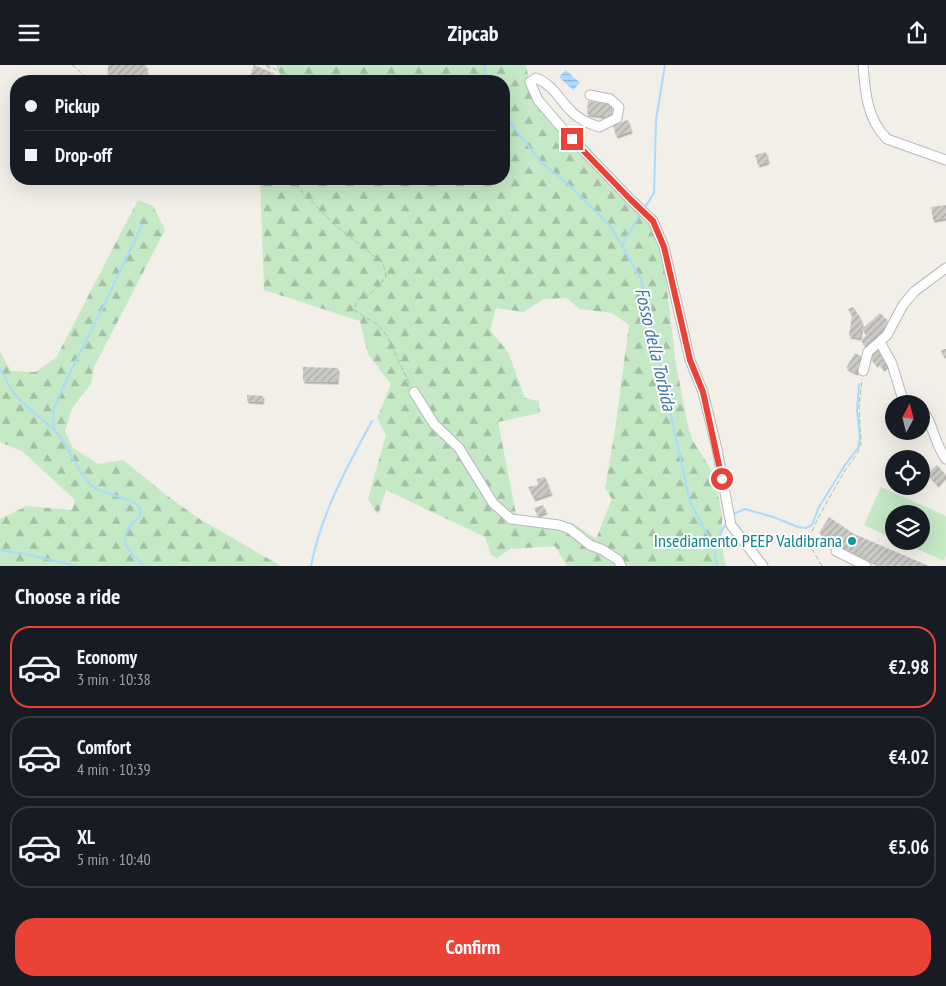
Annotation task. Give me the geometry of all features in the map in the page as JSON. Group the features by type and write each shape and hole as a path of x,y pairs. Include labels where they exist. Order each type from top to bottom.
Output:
{"street":[{"path":"863,65 868,108 886,139 946,160"},
{"path":"590,95 610,99 619,107 617,118 599,127 583,121 572,112 545,81 536,78 530,82 538,100 562,128 653,221 664,247 690,360 703,392 717,449 731,525 763,566"},
{"path":"863,371 868,352 887,335 904,305 915,291 946,268"},
{"path":"880,342 892,364 901,395"},
{"path":"414,392 434,423 458,448 488,496 502,512 511,519 559,525 570,529 590,545 603,550 618,560 622,566"},
{"path":"930,423 938,447 946,459"},
{"path":"836,551 866,566"}],"path":[{"path":"72,65 84,75"},
{"path":"266,65 274,75"},
{"path":"266,65 288,75"},
{"path":"296,185 334,224 383,263 386,276 381,285 370,295 358,299 354,310 378,325 387,336 414,392"},
{"path":"822,566 810,542 814,528 844,472 858,452 861,443 859,397 863,371"}],"green space":[{"path":"276,65 526,65 533,101 635,208 650,227 664,263 676,365 688,426 693,441 714,474 722,515 722,548 726,566 567,566 555,546 510,549 497,558 491,555 485,537 386,490 378,515 368,499 386,435 377,418 391,384 368,354 360,321 264,290 260,185 510,185 510,75 280,75","holes":["566,298 580,309 612,313 629,325 605,488 612,499 596,539 573,523 516,514 498,422 540,413 539,401 525,398 508,352 490,330 496,308 523,312 544,299"]},
{"path":"138,200 153,206 165,230 94,367 91,384 72,408 65,431 73,448 98,464 123,460 198,518 281,566 0,566 0,519 27,506 72,510 75,500 22,451 0,442 0,352 11,371 35,372 56,358"},
{"path":"881,487 885,489 885,495 899,495 921,505 885,505 885,535 864,525"},
{"path":"930,509 946,516 946,555 944,561 920,550 930,550"}],"water":[{"path":"566,70 580,83 573,90 559,77"}],"building":[{"path":"108,65 146,65 147,75 107,75"},
{"path":"254,65 271,72 270,75 250,75"},
{"path":"588,101 611,104 610,117 587,114"},
{"path":"628,120 631,131 616,136 613,125"},
{"path":"766,152 768,162 758,165 755,155"},
{"path":"946,205 946,218 933,220 931,207"},
{"path":"853,307 860,317 862,324 860,338 849,336 852,316 848,309"},
{"path":"880,313 890,323 878,333 881,336 866,348 861,341 868,333 867,331 865,333 862,329"},
{"path":"876,346 889,364 883,369 878,363 876,365 868,355"},
{"path":"946,349 946,355 943,356 941,350"},
{"path":"855,353 864,358 856,373 846,368"},
{"path":"303,367 338,368 337,382 303,381"},
{"path":"247,395 263,396 262,402 247,401"},
{"path":"937,465 946,475 937,485 930,477 930,471"},
{"path":"545,477 551,493 534,499 528,487 538,485 537,479"},
{"path":"543,505 546,512 537,515 534,508"},
{"name":"Insediamento PEEP Valdibrana","path":"829,517 854,534 885,547 885,550 892,550 929,566 882,566 843,549 819,533"}],"waterway":[{"name":"Fosso della Torbida","path":"484,65 485,75"},
{"path":"644,209 654,193 656,120 665,65"},
{"name":"Fosso della Torbida","path":"510,123 541,162 570,186 611,227 641,279 690,502 714,547 717,566"},
{"path":"622,245 641,213"},
{"path":"55,432 53,422 54,408 142,225"},
{"path":"0,368 18,398 58,434 89,483 101,491 129,500 140,508 140,516 132,523 125,536 125,542 127,548 145,566"},
{"path":"733,514 745,509 798,527 806,528 812,525 819,507 858,448 860,438 857,411 859,384"},
{"path":"311,566 315,547 328,509 344,473 372,421"},
{"path":"714,546 727,521"},
{"path":"0,550 77,566"}],"place":[{"name":"Insediamento PEEP Valdibrana","path":"852,541"}],"route":[{"path":"572,139 653,221 664,247 690,360 703,392 717,449 722,479"}]}
